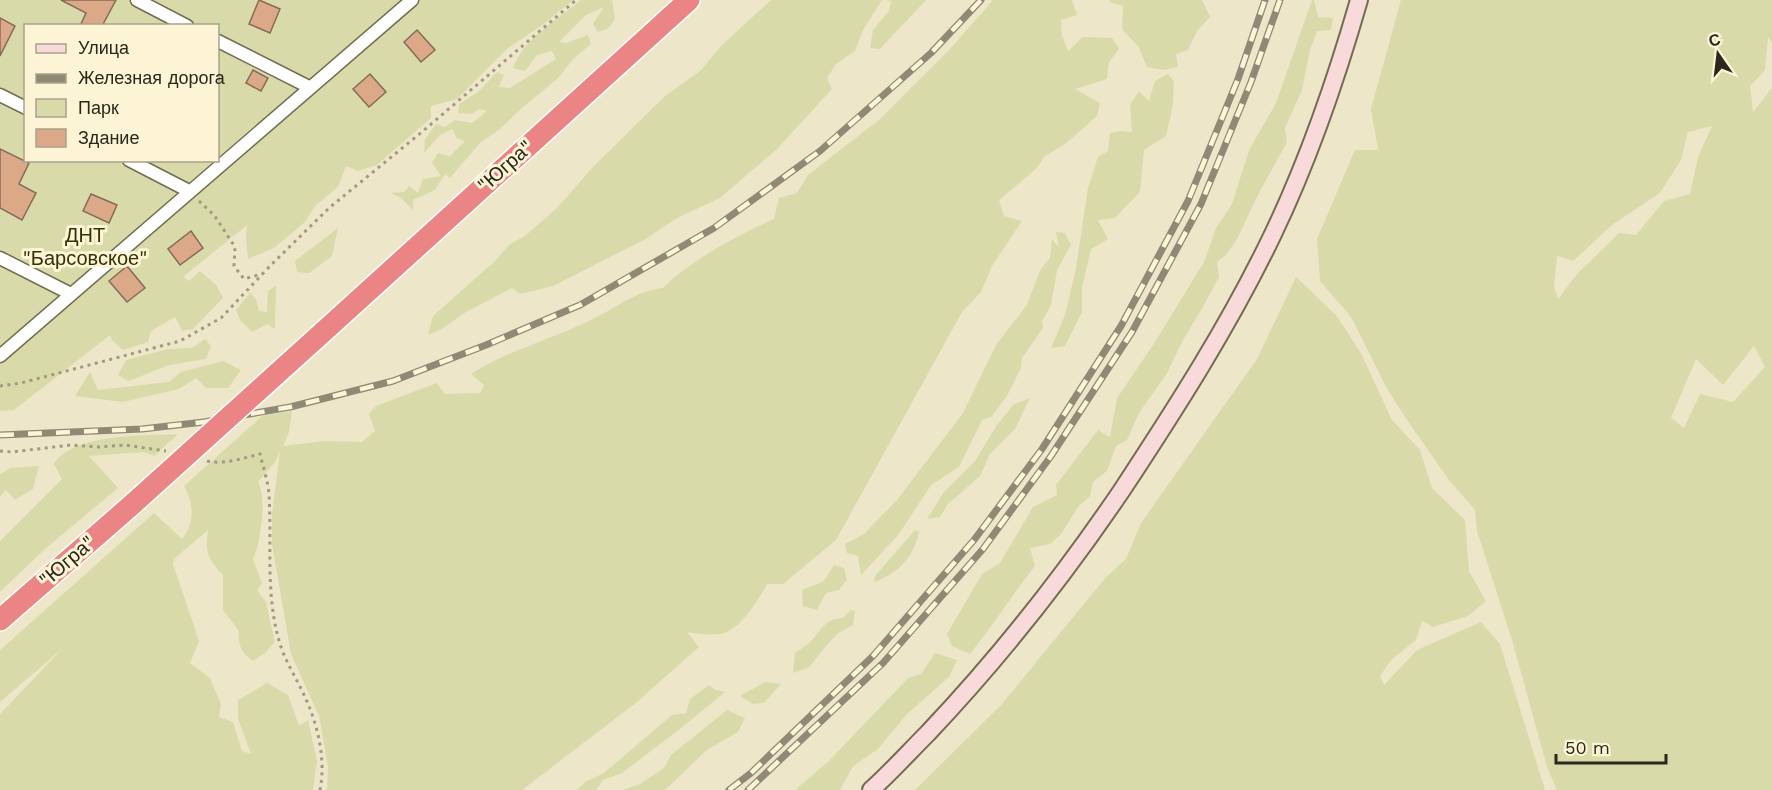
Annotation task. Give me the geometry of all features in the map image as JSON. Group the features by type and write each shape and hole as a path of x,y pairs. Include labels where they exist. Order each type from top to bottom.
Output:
{"highway":[{"name":"\"Югра\"","path":"0,620 135,502 689,0"}],"main road":[{"path":"871,790 948,711 1021,630 1086,544 1168,420 1242,294 1273,234 1327,103 1359,0"}],"street":[{"path":"137,0 183,24"},
{"path":"0,356 412,0"},
{"path":"219,42 309,87"},
{"path":"0,95 24,107"},
{"path":"133,162 189,191"},
{"path":"0,258 71,294"}],"path":[{"path":"0,386 21,383 180,341 222,318 330,208 576,0"},
{"path":"189,191 214,215 235,247 234,266 244,279 263,274"},
{"path":"0,451 12,452 71,445 99,447 125,445 154,447 174,453"},
{"path":"204,460 214,463 260,454 269,492 269,559 274,618 279,643 288,667 305,697 315,724 320,744 323,775 320,790"}],"green space":[{"name":"ДНТ \"Барсовское\"","path":"0,0 573,0 541,26 508,48 457,99 431,106 431,118 377,165 358,171 346,166 338,187 315,206 305,222 274,248 248,259 247,225 183,277 189,281 200,271 216,285 223,298 193,329 182,331 175,317 151,331 148,342 123,350 110,335 14,410 0,411"},
{"path":"581,0 612,0 615,19 609,28 598,32 593,24 604,7 586,15 559,42 566,43 588,35 591,44 575,57 558,78 500,129 480,143 450,178 445,174 435,190 413,200 413,210 401,198 391,193 404,192 409,186 418,193 423,179 441,176 432,163 438,153 450,156 465,141 456,138 453,129 440,135 424,153 425,139 436,124 445,127 455,120 472,123 487,111 479,109 472,114 458,113 459,104 479,91 497,72 504,75 499,87 510,88 556,59 552,51 537,55 525,71 513,68 518,57 533,39"},
{"path":"771,0 882,0 863,30 855,51 836,64 827,78 832,89 777,149 720,198 677,218 644,240 553,286 520,294 512,288 428,335 433,316 495,261 510,244 525,236 557,208 592,168 665,96 700,71 723,44"},
{"path":"886,0 926,0 880,49 870,48 873,30 889,11 891,1"},
{"path":"993,0 1072,0 1077,15 1061,20 1062,36 1068,51 1083,37 1112,38 1119,49 1109,62 1107,79 1075,89 1100,103 1097,116 1065,144 1044,157 1036,169 999,200 1004,216 1022,221 992,266 981,292 962,312 836,540 783,584 767,584 754,605 737,625 719,634 687,632 699,647 637,702 522,790 327,790 328,767 319,716 291,654 272,544 272,514 280,451 275,462 258,482 262,498 262,520 253,559 262,583 257,590 266,602 275,642 265,653 253,661 246,655 240,645 239,631 223,610 223,575 208,554 208,530 174,559 173,564 199,641 190,663 210,678 221,704 219,717 233,722 242,751 251,754 238,719 238,700 267,683 288,695 299,726 308,720 317,761 313,790 0,790 0,714 62,649 0,702 0,650 154,513 182,539 189,526 192,513 190,499 184,486 262,416 292,411 289,432 283,446 325,441 362,442 375,431 369,414 376,406 437,383 445,394 480,393 484,385 471,374 515,351 602,315 635,296 663,288 701,258 774,219 779,198 797,193 808,175 880,119 950,49"},
{"path":"1109,0 1202,0 1210,17 1197,31 1188,50 1176,54 1178,67 1164,70 1147,67 1138,46 1122,29 1123,6"},
{"path":"1312,0 1314,0 1318,17 1333,18 1331,30 1317,31 1310,50 1302,90 1285,128 1287,142 1237,239 1226,255 1217,262 1219,277 1166,375 1139,413 1127,440 1116,446 1107,471 1093,482 1090,496 1079,506 1061,534 1050,544 1030,548 1035,566 970,654 952,646 947,634 982,574 1000,563 1033,507 1057,495 1056,485 1098,430 1110,437 1117,398 1204,262 1216,228 1232,204 1249,150 1276,103"},
{"path":"1401,0 1772,0 1772,43 1768,37 1765,70 1750,86 1753,112 1772,88 1772,790 1557,790 1547,767 1512,640 1477,531 1475,510 1449,480 1407,420 1386,387 1351,317 1320,281 1317,239 1355,150 1378,150 1371,109","holes":["1712,126 1698,157 1690,194 1664,201 1636,235 1619,233 1577,274 1558,299 1554,287 1557,256 1573,261 1612,225 1660,193 1681,160 1688,132","1754,346 1765,367 1733,402 1700,394 1684,428 1671,418 1696,359 1723,385"]},
{"path":"1168,74 1174,81 1173,105 1166,136 1144,150 1140,192 1115,218 1098,220 1108,239 1091,249 1082,287 1082,312 1065,346 1051,348 1065,315 1076,268 1088,188 1098,157 1108,151 1110,133 1132,132 1130,105 1139,91 1149,101 1155,81"},
{"path":"338,228 332,256 309,273 297,272 295,261"},
{"path":"1056,232 1065,233 1071,245 1057,270 1051,305 1042,321 1043,328 1022,358 1021,368 1007,396 991,417 982,420 959,467 931,485 899,534 861,575 858,556 847,553 845,544 864,534 897,500 963,413 996,345 1027,305 1040,270 1050,258 1052,239 1059,248"},
{"path":"1296,277 1336,315 1361,353 1392,420 1420,450 1432,488 1465,520 1469,571 1486,601 1468,616 1433,627 1422,621 1416,640 1391,660 1380,676 1384,685 1417,650 1481,622 1500,644 1545,790 915,790 1001,705 1106,577 1126,559 1141,523 1257,359"},
{"path":"276,286 275,329 267,324 252,332 240,320 236,310 250,293 256,299 259,311 267,312 268,291"},
{"path":"205,339 211,346 206,359 169,365 129,381 118,375 126,360 168,349 192,348"},
{"path":"223,361 241,370 228,388 206,388 196,378 179,389 123,402 75,396 90,372 98,390 169,382 181,372"},
{"path":"1030,398 1015,429 990,454 980,476 948,504 940,517 927,519 944,492 975,461 997,425 1013,405"},
{"path":"178,434 154,456 144,452 89,456 118,488 45,549 0,592 0,541 62,479 54,464 63,454 93,441 129,436"},
{"path":"39,466 33,489 15,500 6,490 0,497 0,474 11,468"},
{"path":"915,530 919,532 917,541 909,557 883,579 874,582 875,576"},
{"path":"834,565 844,568 847,580 839,590 826,593 817,610 803,606 802,590 824,581"},
{"path":"851,610 855,611 853,625 837,634 810,667 793,673 795,653 808,644 827,623 843,618"},
{"path":"935,653 957,660 949,677 907,714 878,749 853,766 840,790 795,790 829,761 908,678 921,674"},
{"path":"765,682 781,684 764,703 753,704 740,696"},
{"path":"709,685 715,690 725,692 622,773 603,780 596,790 577,790 585,782 604,773 672,715 686,713 690,699"},
{"path":"727,710 745,718 738,732 707,750 665,790 623,790 640,784 664,768 671,755"}],"building":[{"path":"61,0 116,0 103,24 81,24 86,13"},
{"path":"259,0 280,9 270,33 249,24"},
{"path":"0,18 15,26 0,56"},
{"path":"417,30 435,50 421,62 404,42"},
{"path":"253,70 268,78 261,91 246,83"},
{"path":"370,74 386,92 369,107 353,89"},
{"path":"0,149 29,163 19,184 36,193 22,220 0,208"},
{"path":"91,194 117,205 109,223 83,211"},
{"path":"191,231 203,248 180,265 168,249"},
{"path":"127,266 145,288 127,302 109,281"}],"railway":[{"path":"0,435 142,429 204,422 290,407 393,381 580,305 714,228 820,151 931,53 981,0"},
{"path":"729,790 751,773 873,656 974,540 1042,449 1121,326 1188,201 1238,79 1265,0"},
{"path":"748,790 883,663 983,549 1051,456 1132,332 1201,204 1251,82 1280,0"}]}
